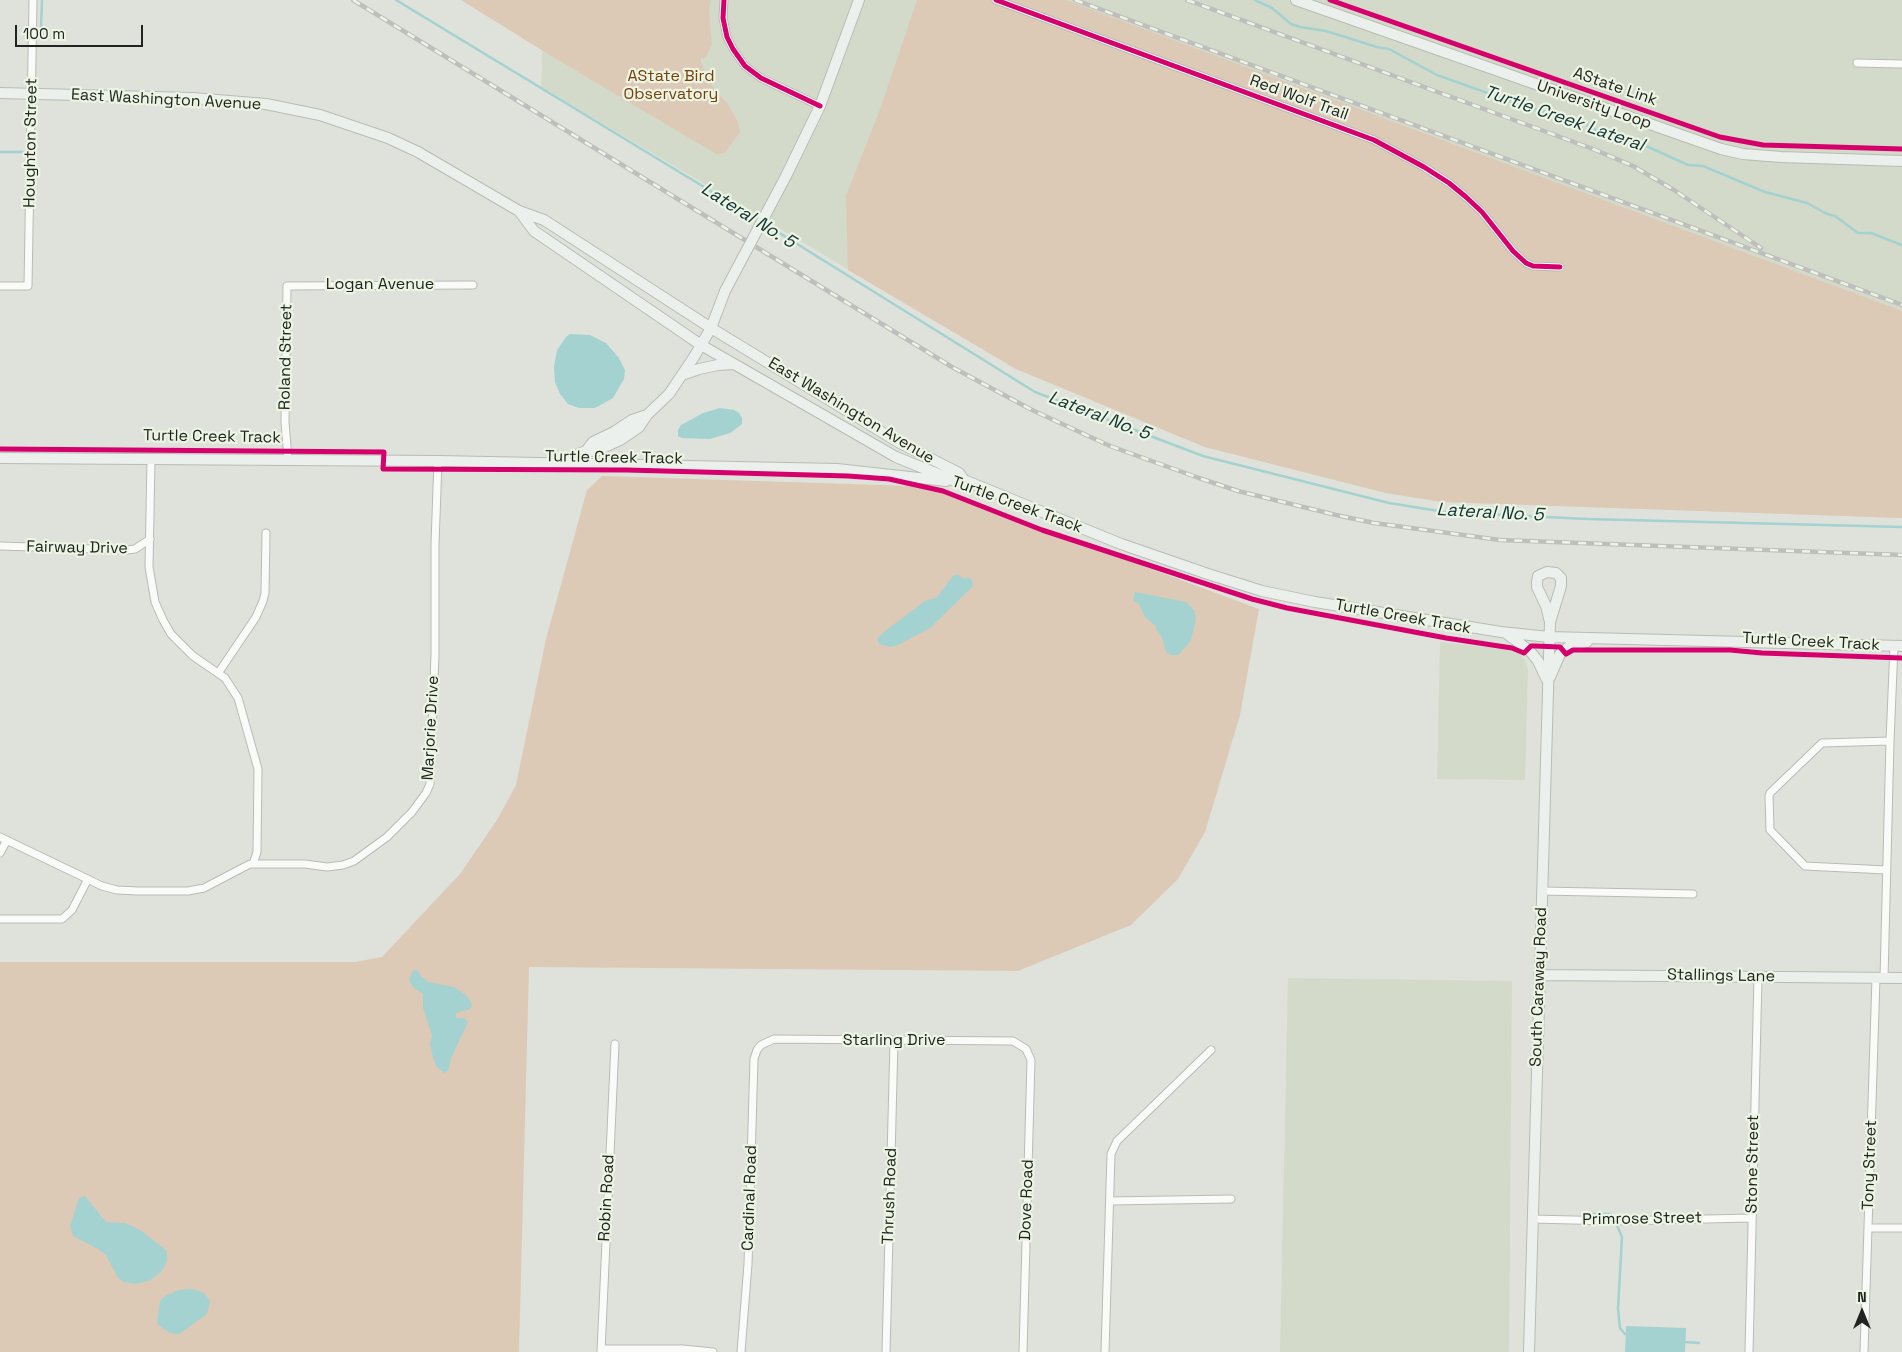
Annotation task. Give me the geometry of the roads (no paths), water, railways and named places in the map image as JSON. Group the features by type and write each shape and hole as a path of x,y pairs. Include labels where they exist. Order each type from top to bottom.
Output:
{"street":[{"name":"Houghton Street","path":"0,286 28,286 33,0"},
{"path":"724,0 723,18 727,37 733,50 745,66 762,78 820,106"},
{"path":"554,464 586,451 596,451 620,440 639,427 647,415 669,394 682,375 711,328 725,292 786,176 820,106 858,0"},
{"name":"Red Wolf Trail","path":"996,0 1374,140 1399,152 1455,188 1482,212 1512,251 1526,263 1533,266 1560,267"},
{"name":"University Loop","path":"1296,0 1721,149 1743,154 1781,157 1902,160"},
{"path":"1857,63 1902,64"},
{"name":"East Washington Avenue","path":"0,93 219,99 266,104 342,122 388,138 433,160 519,211 544,220 711,328 898,442 959,473 959,481 896,457 701,345 534,231 519,211"},
{"name":"Logan Avenue","path":"287,286 473,285"},
{"name":"Roland Street","path":"287,286 285,422 288,459"},
{"path":"682,375 699,368 718,364 736,364"},
{"path":"0,458 288,459 837,469 959,481 1121,544 1208,574 1262,591 1315,602 1501,632 1549,637 1898,646"},
{"path":"0,853 3,838 102,886 117,890 188,891 216,883 253,864 257,852 258,769 238,698 232,687 219,672 193,656 171,634 162,620 149,579 151,459"},
{"name":"Marjorie Drive","path":"253,864 305,864 327,867 343,865 354,861 387,837 412,812 426,793 430,784 435,655 435,544 438,461"},
{"path":"219,672 256,617 263,601 265,593 266,533"},
{"name":"Fairway Drive","path":"0,546 127,550 135,549 150,540"},
{"name":"South Caraway Road","path":"1529,1352 1550,622"},
{"path":"1501,632 1514,638 1530,651 1538,661 1548,682"},
{"path":"1548,682 1560,654 1571,645 1602,638"},
{"name":"Tony Street","path":"1864,1352 1890,741 1898,646"},
{"path":"1886,870 1805,866 1770,830 1769,796 1822,743 1890,741"},
{"path":"0,919 59,919 72,915 88,879"},
{"path":"1542,891 1693,894"},
{"name":"Stallings Lane","path":"1539,975 1902,978"},
{"name":"Stone Street","path":"1748,1352 1758,977"},
{"name":"Starling Drive","path":"761,1045 774,1039 1013,1042 1026,1049"},
{"name":"Thrush Road","path":"886,1352 894,1041"},
{"name":"Robin Road","path":"601,1351 615,1044"},
{"name":"Cardinal Road","path":"741,1352 748,1264 754,1059 761,1045"},
{"name":"Dove Road","path":"1023,1352 1031,1060 1026,1049"},
{"path":"1105,1352 1111,1154 1117,1142 1211,1050"},
{"path":"1110,1201 1231,1199"},
{"name":"Primrose Street","path":"1532,1219 1614,1221 1752,1218"},
{"path":"1868,1228 1902,1228"},
{"path":"601,1351 683,1349 713,1352"}],"water":[{"path":"570,334 590,335 606,343 619,358 625,370 624,379 613,398 595,408 579,408 568,404 560,394 555,382 554,367 557,350"},
{"path":"720,408 734,410 739,413 742,418 742,424 730,433 710,439 682,438 678,436 678,430 681,425 703,413"},
{"path":"957,574 964,579 968,577 972,580 973,586 930,628 898,645 890,647 879,644 877,639 885,631 925,601 937,597 953,576"},
{"path":"1135,592 1186,602 1194,610 1196,619 1190,642 1178,655 1171,655 1166,652 1162,637 1156,626 1145,617 1139,604 1133,600"},
{"path":"415,970 428,982 454,987 467,996 472,1005 470,1009 456,1013 456,1018 464,1018 468,1022 451,1058 448,1071 444,1073 436,1066 433,1057 430,1045 432,1035 423,1008 423,994 414,988 409,980 412,972"},
{"path":"85,1196 106,1222 125,1223 140,1230 167,1251 167,1261 162,1271 149,1281 134,1284 124,1282 118,1278 106,1255 73,1236 70,1226 79,1198"},
{"path":"193,1289 204,1293 210,1301 207,1314 179,1334 170,1333 157,1324 160,1301 165,1296 179,1290"},
{"path":"1626,1326 1686,1328 1685,1352 1625,1352"}],"waterway":[{"path":"41,28 42,0"},
{"name":"Lateral No. 5","path":"396,0 760,221"},
{"name":"Turtle Creek Lateral","path":"1255,0 1272,8 1291,24 1326,31 1389,49 1437,75 1524,106 1583,122 1599,132 1612,132 1625,141 1644,145 1688,165 1703,166 1765,192 1807,203 1827,214 1835,216 1858,233 1871,233 1902,245"},
{"path":"0,152 23,152"},
{"name":"Lateral No. 5","path":"765,224 1035,392 1203,456 1389,503 1445,512 1587,519 1902,527"},
{"path":"1585,1214 1611,1214 1613,1216"},
{"path":"1616,1223 1622,1237 1618,1309 1620,1328 1625,1334"},
{"path":"1685,1342 1699,1343"}],"railway":[{"path":"353,0 952,367 1032,410 1110,446 1199,478 1238,491 1374,523 1500,540 1902,555"},
{"path":"1075,0 1902,305"},
{"path":"1187,0 1593,149 1633,166 1674,190 1761,248"}],"park label":[{"name":"AState Bird Observatory","path":"671,86"}]}
